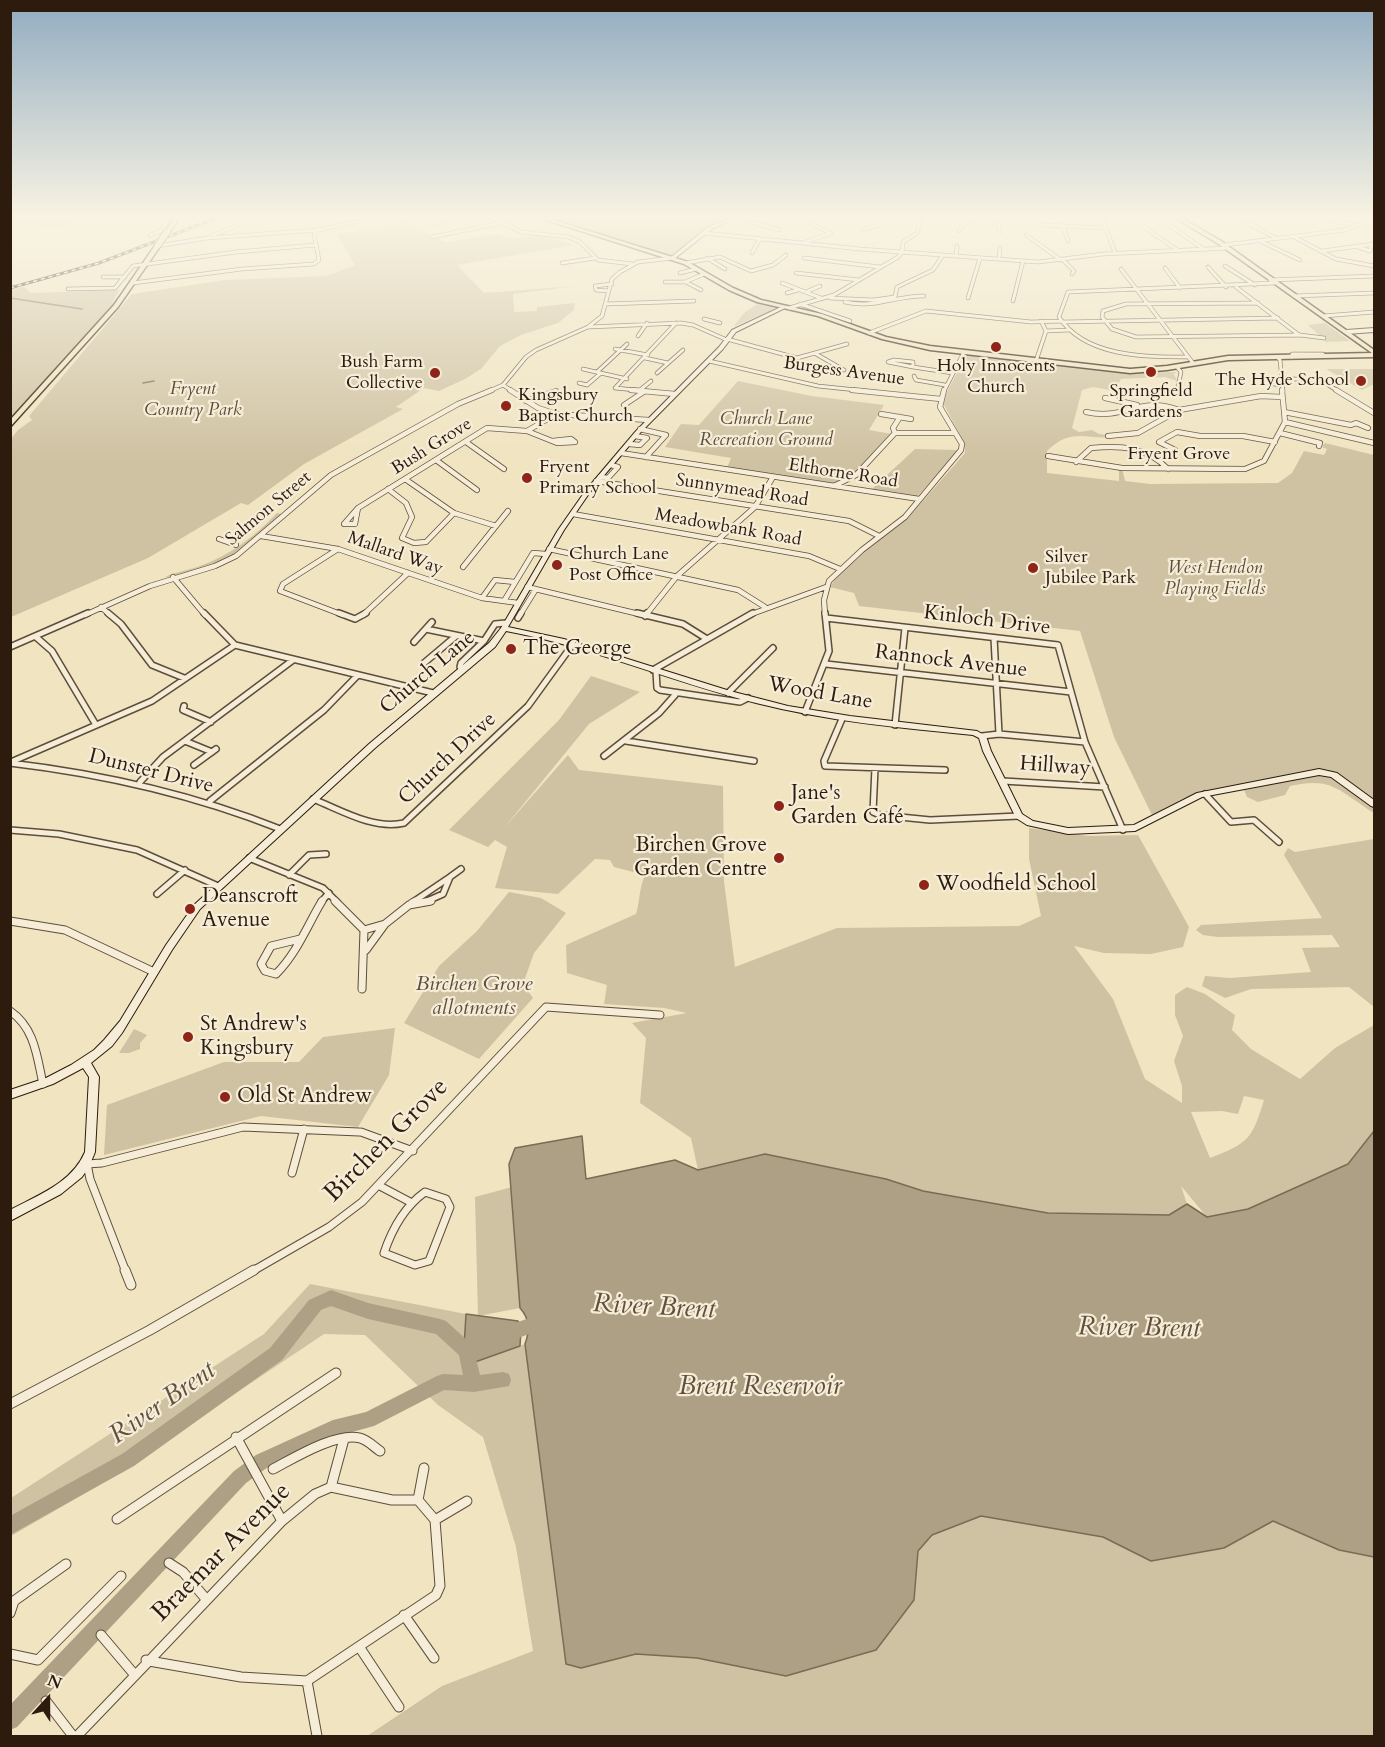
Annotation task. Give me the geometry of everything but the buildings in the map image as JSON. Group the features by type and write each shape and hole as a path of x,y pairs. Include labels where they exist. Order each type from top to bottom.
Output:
{"main road":[{"path":"10,430 120,299"},
{"path":"753,299 820,315 869,333 909,344 1116,370 1157,370 1176,367 1190,360 1374,354"},
{"path":"1298,299 1374,354"},
{"name":"Church Lane","path":"10,1095 43,1084 85,1062 108,1042 123,1024 178,932 218,886 433,693 492,645 548,551 573,514 598,479 640,429 709,361 738,328 786,308"},
{"path":"1346,332 1374,330"},
{"path":"10,425 31,405"},
{"name":"Wood Lane","path":"505,625 728,693 805,712 842,719 982,736"},
{"path":"982,736 1019,816 1036,825 1084,832 1135,828 1205,794 1324,772 1340,778 1374,804"},
{"path":"10,1216 75,1178 87,1164 94,1077 85,1062"}],"street":[{"path":"607,299 602,316 588,327 526,357 503,386 556,414 649,420"},
{"path":"786,308 819,299"},
{"path":"829,299 863,307 876,306 892,299"},
{"path":"834,299 874,299"},
{"path":"1066,299 1059,312 1061,322 1069,330 1106,348 1151,357 1190,360"},
{"path":"1142,299 1190,360"},
{"path":"1252,299 1300,336"},
{"path":"606,304 694,300"},
{"path":"1102,321 1103,311 1112,307 1146,304 1258,303"},
{"path":"800,304 850,321"},
{"path":"869,333 926,312 1061,322 1278,318"},
{"path":"1323,316 1374,312"},
{"path":"697,327 705,318 720,323"},
{"path":"595,321 602,326"},
{"path":"1036,361 1046,331 1041,321"},
{"path":"1102,321 1113,329 1136,337 1300,336 1324,338"},
{"path":"638,336 647,323"},
{"path":"588,327 676,323 697,327 727,340 797,358 848,344"},
{"path":"675,394 615,388 627,379 676,323"},
{"path":"1046,331 1069,330"},
{"path":"555,342 563,347"},
{"path":"579,383 587,385 627,344"},
{"path":"615,349 668,363"},
{"path":"657,373 683,350"},
{"path":"748,698 740,702 675,695 657,688 654,670 658,664 765,607 826,586 840,569 905,517 961,450 962,444 940,407 940,399 945,385 964,352"},
{"path":"816,354 844,370"},
{"path":"601,357 611,359"},
{"path":"1151,357 1157,370"},
{"path":"1277,357 1280,360 1285,422 1374,443"},
{"path":"913,367 914,362 894,360 888,362 913,367 952,373"},
{"name":"Burgess Avenue","path":"709,361 818,386 940,399"},
{"path":"1133,393 1142,395 1178,391 1181,372 1176,367"},
{"path":"583,369 627,379"},
{"path":"914,376 916,380 945,385"},
{"path":"1281,378 1322,381 1374,413"},
{"path":"624,405 651,381"},
{"path":"1253,381 1281,385"},
{"name":"Salmon Street","path":"10,647 173,578 219,566 261,536 331,474 458,404 503,386"},
{"path":"526,400 556,391"},
{"path":"1108,436 1138,433 1179,410 1261,396 1282,397"},
{"path":"1105,398 1137,405"},
{"path":"1086,412 1105,416 1128,410 1137,405 1156,402 1179,410"},
{"path":"1284,412 1351,425 1356,423 1368,428"},
{"path":"527,431 556,414"},
{"path":"881,414 911,419"},
{"path":"895,433 893,428 900,417"},
{"name":"Fryent Grove","path":"1048,456 1122,468 1256,467 1264,461 1285,422"},
{"name":"Bush Grove","path":"358,508 492,427 527,431 538,439 552,441"},
{"path":"640,429 666,435 646,457"},
{"path":"1175,450 1159,442 1177,432 1200,436 1243,436 1275,442"},
{"path":"834,486 856,475 895,433 954,433"},
{"path":"1280,433 1320,443 1319,446"},
{"path":"628,444 640,445 647,438 635,436"},
{"path":"466,442 504,469"},
{"path":"1076,462 1090,448 1126,447 1153,455 1168,469"},
{"name":"Elthorne Road","path":"621,453 919,499"},
{"path":"436,460 477,490"},
{"path":"645,616 677,576 755,507 773,477"},
{"path":"405,479 454,513 496,526"},
{"name":"Sunnymead Road","path":"598,479 849,521 879,536"},
{"path":"388,489 406,502 412,517 402,538 410,542 421,545 426,542 454,513"},
{"path":"463,567 508,511"},
{"name":"Meadowbank Road","path":"573,514 809,556 840,569"},
{"name":"Mallard Way","path":"261,536 338,549 482,598 518,603"},
{"path":"219,539 236,545"},
{"path":"338,549 283,584 280,591 355,619 366,613 408,573"},
{"path":"504,601 533,553 548,551 741,591 765,607"},
{"path":"173,578 235,645 433,693"},
{"path":"482,598 495,580 515,582"},
{"path":"805,712 826,664 829,651 826,586"},
{"path":"527,587 683,624 707,639"},
{"path":"518,618 536,589"},
{"path":"811,592 825,596"},
{"path":"101,607 122,624 153,665 184,678"},
{"name":"Kinloch Drive","path":"826,618 1058,645 1086,742 1124,830"},
{"path":"414,642 432,622"},
{"path":"464,669 460,667 460,663 484,641 495,624 505,625"},
{"path":"895,725 905,628"},
{"path":"426,629 484,641"},
{"path":"424,663 456,636"},
{"path":"36,637 52,651 96,725"},
{"path":"994,638 999,734"},
{"name":"Church Drive","path":"314,799 390,826 404,823 523,712 573,644"},
{"path":"10,763 152,701 235,645"},
{"path":"728,693 772,648"},
{"path":"140,782 163,757 292,660"},
{"name":"Rannock Avenue","path":"826,664 1071,692"},
{"path":"210,801 237,776 319,714 358,675"},
{"path":"604,756 659,713 675,695"},
{"path":"184,706 183,710 211,722"},
{"path":"842,719 824,761 825,766 945,770"},
{"path":"982,736 999,734 1086,742"},
{"path":"185,741 214,751 194,765"},
{"path":"626,741 754,761"},
{"name":"Dunster Drive","path":"10,763 65,769 140,782 210,801 280,829"},
{"path":"875,768 873,812 880,815 930,820 1019,816"},
{"name":"Hillway","path":"1003,781 1105,787"},
{"path":"1205,794 1231,822 1254,820 1279,842"},
{"path":"10,830 59,834 127,848 185,870 218,886"},
{"path":"289,875 309,855 326,854"},
{"path":"249,858 323,888 364,930 365,950 360,971 362,989"},
{"path":"365,950 385,924 461,869"},
{"path":"157,894 185,870"},
{"path":"409,905 430,901 443,894 450,877"},
{"path":"300,939 271,946 261,964 265,971 276,974 283,967 300,939 323,898 329,893"},
{"path":"10,921 41,923 69,930 154,972"},
{"path":"364,930 385,924"},
{"name":"Birchen Grove","path":"10,1404 150,1330 329,1227 413,1151 546,1007 660,1015"},
{"path":"10,1011 20,1016 31,1035 43,1084"},
{"path":"131,1285 90,1179 87,1164 102,1163 243,1128 360,1132 413,1151"},
{"path":"292,1173 304,1129"},
{"path":"378,1185 412,1203"},
{"path":"425,1192 446,1199 450,1207 429,1261 415,1265 384,1252 388,1239 412,1203 425,1192"},
{"path":"117,1519 336,1373"},
{"path":"237,1437 282,1521"},
{"path":"273,1469 310,1450 344,1439 362,1438 380,1451"},
{"path":"146,1660 242,1677 308,1681 436,1595 440,1586 435,1520 418,1500 392,1500 331,1487 344,1439"},
{"path":"418,1500 424,1468"},
{"name":"Braemar Avenue","path":"75,1737 146,1660 282,1521 315,1494 331,1487"},
{"path":"435,1520 467,1501"},
{"path":"170,1563 183,1572 206,1599"},
{"path":"10,1612 12,1602 66,1564"},
{"path":"10,1654 38,1660 121,1576"},
{"path":"404,1615 434,1658"},
{"path":"101,1635 134,1674"},
{"path":"360,1648 399,1707"},
{"path":"308,1681 317,1737"},
{"path":"46,1701 75,1737"}],"green space":[{"path":"11,299 114,299 110,305 119,299 108,312 11,419"},
{"name":"Fryent Country Park","path":"128,299 513,299 514,312 537,311 537,307 575,303 574,310 558,323 521,335 500,346 481,369 465,379 439,391 424,388 396,407 403,409 304,464 248,505 241,503 148,558 11,617 10,440 18,430 32,420 29,416"},
{"path":"757,304 776,308 733,327 744,313"},
{"path":"1325,323 1350,341 1326,342 1308,325"},
{"name":"West Hendon Playing Fields","path":"967,354 1119,373 1177,372 1174,374 1177,381 1165,377 1121,379 1118,384 1124,385 1117,384 1115,389 1132,392 1131,394 1093,387 1082,390 1072,428 1079,432 1092,430 1099,434 1118,436 1074,436 1056,443 1047,451 1047,473 1119,481 1119,468 1122,468 1125,481 1150,484 1278,483 1292,473 1304,451 1324,455 1327,449 1322,447 1325,443 1374,455 1374,800 1341,776 1321,770 1206,791 1180,800 1152,815 1114,737 1080,631 859,606 854,593 830,587 840,572 879,537 908,518 965,453 965,444 942,401"},
{"name":"The Hyde School","path":"1326,369 1374,369 1374,384 1362,390"},
{"name":"Church Lane Recreation Ground","path":"738,381 812,396 884,405 869,430 892,434 855,474 833,483 727,468 731,458 665,447 681,424 699,425"},
{"path":"915,449 958,450 917,497 871,490"},
{"path":"277,513 281,514 279,517 227,558 199,571 165,577 222,556 251,537"},
{"path":"591,676 640,692 589,724 504,828 568,755 579,770 723,786 724,881 735,967 837,928 1019,926 1041,916 1029,859 1029,828 1088,836 1138,835 1189,927 1183,947 1151,954 1104,953 1074,946 1113,999 1145,1079 1182,1103 1182,1086 1174,1061 1183,1036 1175,1015 1175,995 1187,987 1205,994 1235,1015 1232,1030 1251,1049 1300,1079 1335,1048 1374,1025 1374,1131 1348,1164 1248,1209 1207,1217 1181,1186 1187,1204 1169,1215 1048,1213 923,1191 886,1179 765,1154 698,1170 691,1138 640,1103 646,1038 632,1023 687,1013 664,1008 604,1004 607,985 567,973 566,945 636,914 645,875 614,867 610,860 595,859 558,894 495,888 507,847 495,840 488,847 449,830 559,720","holes":["1244,1096 1264,1100 1252,1132 1247,1138 1233,1148 1210,1158 1191,1112 1222,1111 1238,1114"]},
{"path":"1319,774 1339,780 1374,805 1374,813 1335,788 1316,783 1290,786 1285,795 1258,802 1247,797 1244,790"},
{"path":"1374,839 1374,1007 1349,987 1251,989 1225,998 1202,986 1205,976 1230,978 1311,972 1302,948 1340,947 1332,935 1218,937 1203,935 1196,930 1201,925 1322,918 1284,855 1288,848 1295,852"},
{"name":"Birchen Grove allotments","path":"509,892 541,898 566,913 534,953 523,984 533,998 479,1059 404,1023 439,966 477,931"},
{"path":"395,1028 389,1075 358,1127 261,1116 104,1155 107,1105 224,1062 299,1062 323,1037"},
{"path":"134,1029 147,1035 140,1043 140,1049 129,1053 119,1053"},
{"path":"512,1187 520,1308 478,1316 475,1197"},
{"path":"310,1284 466,1314 464,1363 475,1362 525,1344 566,1664 581,1668 636,1654 697,1658 786,1676 876,1650 914,1600 918,1551 932,1535 981,1516 1103,1537 1151,1561 1224,1548 1273,1521 1339,1550 1374,1557 1374,1736 367,1736 442,1686 533,1651 516,1547 483,1437 438,1405 365,1335 324,1334 96,1487 11,1536 11,1498 264,1334"}],"water":[{"name":"Brent Reservoir","path":"1374,1131 1374,1557 1339,1550 1273,1521 1224,1548 1151,1561 1103,1537 981,1516 932,1535 918,1551 914,1600 876,1650 786,1676 697,1658 636,1654 581,1668 566,1664 525,1344 528,1325 526,1316 520,1308 509,1164 515,1148 582,1136 586,1179 675,1160 698,1170 765,1154 886,1179 923,1191 1048,1213 1169,1215 1187,1204 1207,1217 1248,1209 1348,1164"},
{"path":"466,1314 518,1321 521,1329 520,1346 475,1362 463,1363"}],"waterway":[{"path":"13,299 82,309"},
{"path":"143,383 154,381"},
{"name":"River Brent","path":"10,1526 128,1460 276,1354 315,1305 331,1298 368,1311 440,1327 466,1350"},
{"name":"River Brent","path":"508,1334 529,1326 546,1327"},
{"name":"River Brent","path":"466,1350 477,1345"},
{"path":"466,1350 474,1384"},
{"path":"474,1384 503,1380"},
{"path":"10,1720 240,1477 262,1461 333,1429 368,1420 443,1382 474,1384"}],"place":[{"name":"Holy Innocents Church","path":"996,347"},
{"name":"Springfield Gardens","path":"1151,372"},
{"name":"Bush Farm Collective","path":"435,373"},
{"name":"The Hyde School","path":"1361,381"},
{"name":"Kingsbury Baptist Church","path":"506,406"},
{"name":"Fryent Primary School","path":"527,478"},
{"name":"Church Lane Post Office","path":"557,565"},
{"name":"Silver Jubilee Park","path":"1033,568"},
{"name":"The George","path":"511,649"},
{"name":"Jane's Garden Café","path":"779,806"},
{"name":"Birchen Grove Garden Centre","path":"779,858"},
{"name":"Woodfield School","path":"924,885"},
{"name":"Deanscroft Avenue","path":"190,909"},
{"name":"St Andrew's Kingsbury","path":"188,1037"},
{"name":"Old St Andrew","path":"225,1097"}]}
